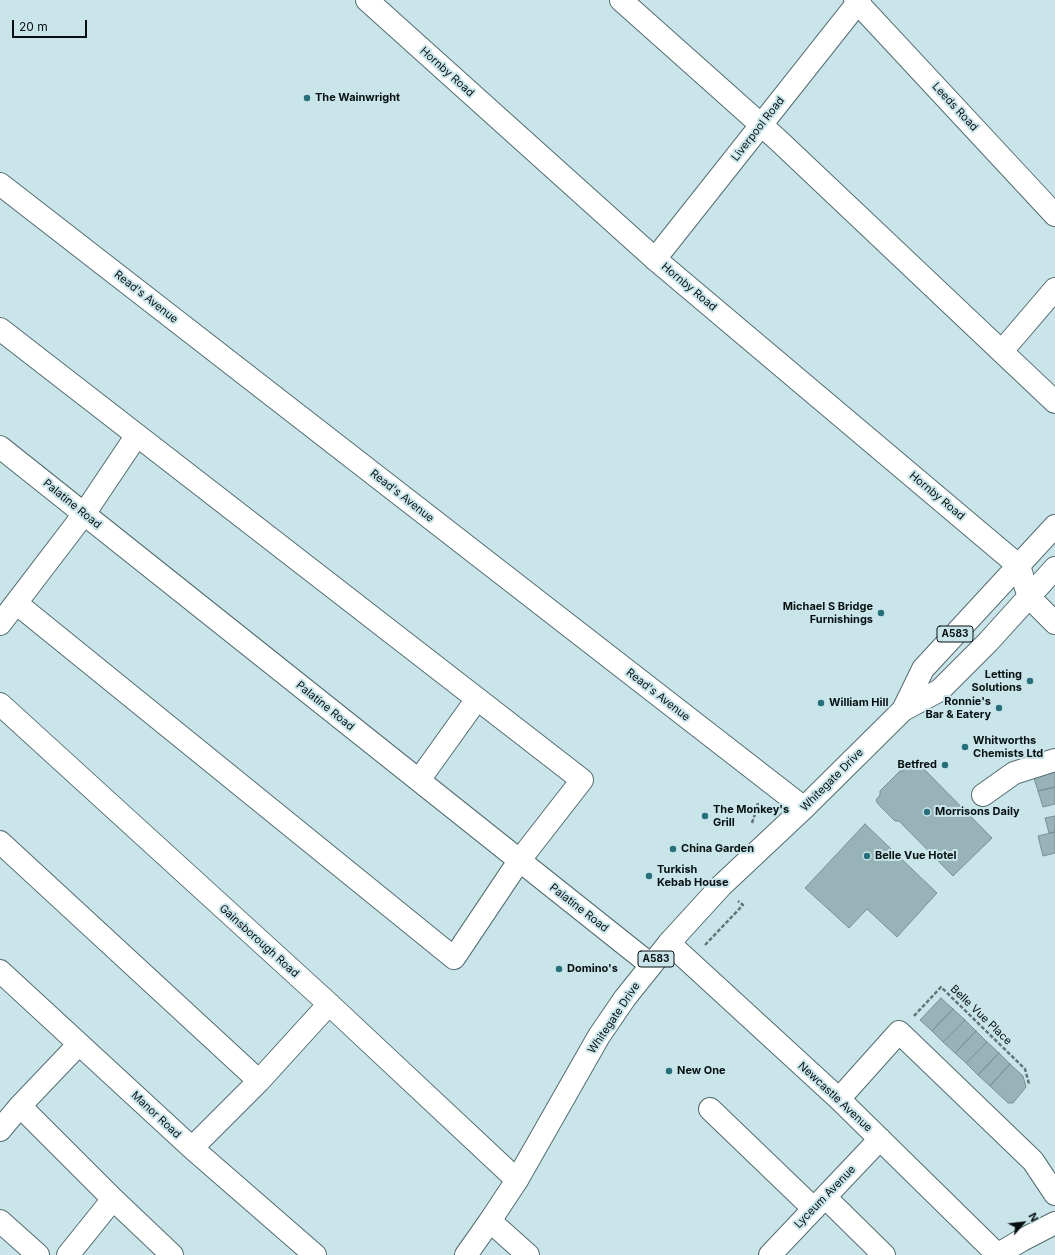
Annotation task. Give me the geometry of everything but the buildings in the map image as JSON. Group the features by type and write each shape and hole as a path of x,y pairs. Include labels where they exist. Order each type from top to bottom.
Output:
{"street":[{"name":"Hornby Road","path":"368,0 656,259 1019,566"},
{"path":"621,0 762,125 1055,402"},
{"name":"Liverpool Road","path":"656,259 762,125 857,1"},
{"name":"Leeds Road","path":"857,1 1055,215"},
{"name":"Read's Avenue","path":"0,184 804,808"},
{"path":"1002,351 1055,289"},
{"path":"0,329 582,780 519,861 454,958 16,603"},
{"path":"0,624 84,514 137,435"},
{"name":"Palatine Road","path":"0,447 651,965"},
{"name":"Whitegate Drive","path":"903,710 923,669 1055,526"},
{"path":"1019,566 1053,574"},
{"path":"1019,566 1029,597 1055,623"},
{"name":"Whitegate Drive","path":"466,1255 517,1180 599,1036 625,998 668,943 721,886 804,808 903,710 940,690 1053,574"},
{"path":"419,780 477,699"},
{"name":"Gainsborough Road","path":"0,704 329,1004 517,1180"},
{"path":"983,795 1014,773 1055,760"},
{"path":"0,842 259,1081"},
{"name":"Newcastle Avenue","path":"668,943 839,1099 997,1255"},
{"name":"Manor Road","path":"0,971 192,1148 315,1255"},
{"path":"192,1148 259,1081 329,1004"},
{"path":"839,1099 899,1032 1033,1162 1055,1194"},
{"path":"0,1130 20,1106 79,1044"},
{"path":"20,1106 113,1199 172,1255"},
{"path":"710,1109 819,1203 884,1255"},
{"name":"Lyceum Avenue","path":"770,1255 880,1139"},
{"path":"68,1255 113,1199"},
{"path":"0,1221 38,1255"},
{"path":"490,1221 528,1255"},
{"path":"997,1255 1055,1223"}],"path":[{"name":"Belle Vue Place","path":"899,1032 941,987 1025,1069 1029,1084"}],"place":[{"name":"The Wainwright","path":"307,98"},
{"name":"Michael S Bridge Furnishings","path":"881,613"},
{"name":"Letting Solutions","path":"1030,681"},
{"name":"William Hill","path":"821,703"},
{"name":"Ronnie's Bar & Eatery","path":"999,708"},
{"name":"Whitworths Chemists Ltd","path":"965,747"},
{"name":"Betfred","path":"945,765"},
{"name":"Morrisons Daily","path":"927,812"},
{"name":"The Monkey's Grill","path":"705,816"},
{"name":"China Garden","path":"673,849"},
{"name":"Belle Vue Hotel","path":"867,856"},
{"name":"Turkish Kebab House","path":"649,876"},
{"name":"Domino's","path":"559,969"},
{"name":"New One","path":"669,1071"}]}
